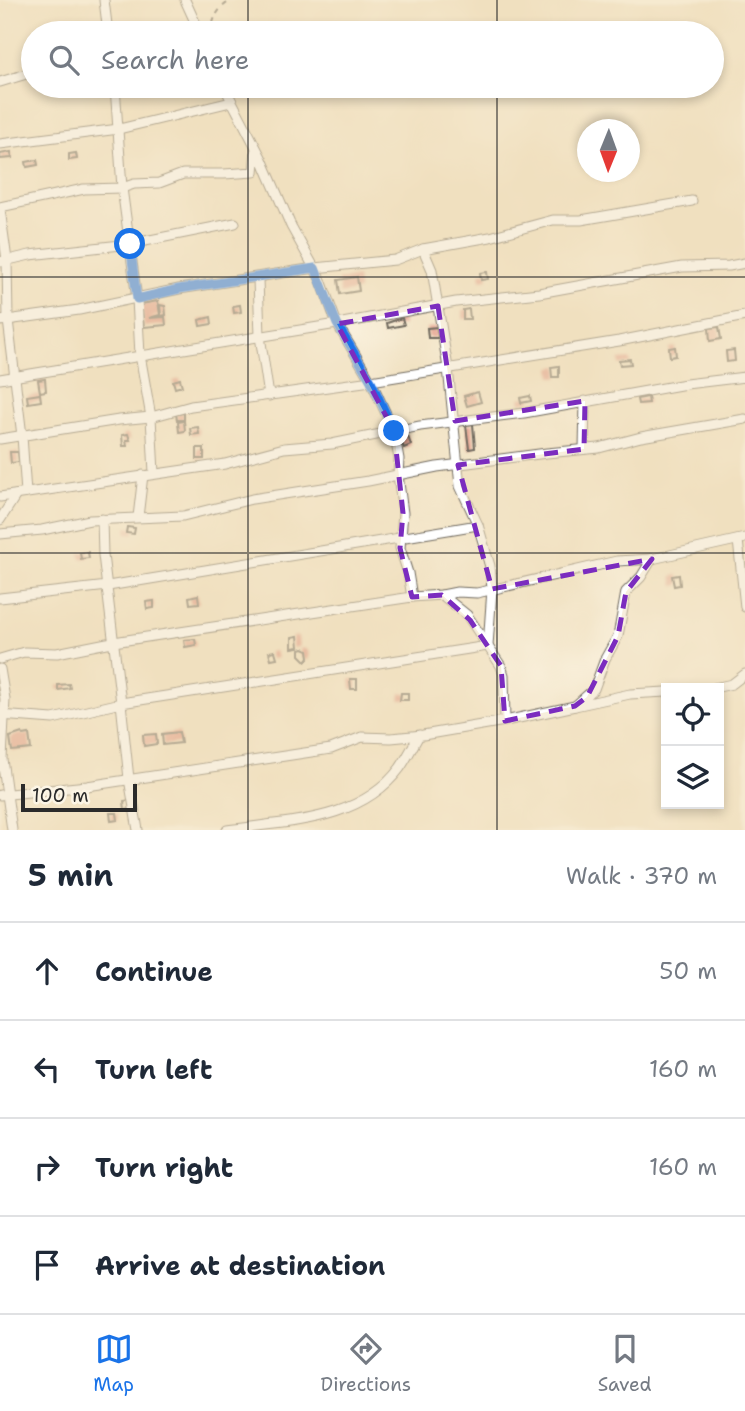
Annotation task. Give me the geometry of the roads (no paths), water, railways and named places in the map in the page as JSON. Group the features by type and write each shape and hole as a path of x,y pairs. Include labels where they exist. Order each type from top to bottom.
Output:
{"street":[{"path":"104,0 107,21"},
{"path":"185,0 195,21"},
{"path":"0,82 21,76"},
{"path":"116,98 122,188 137,299 139,355 151,417 154,473"},
{"path":"229,98 256,147 291,226 315,268 337,324 371,381 394,431 403,513 400,548 412,597"},
{"path":"0,144 119,129 231,102"},
{"path":"0,520 21,494 22,436 16,377 4,320 4,261 0,208 83,189 159,184 183,174 254,172 256,147"},
{"path":"4,320 315,268 395,260 423,249 490,237 553,220 581,220 692,201"},
{"path":"4,261 40,254 130,244 235,223"},
{"path":"423,249 432,270 448,368 460,486 478,525 491,566 488,646"},
{"path":"0,379 438,306 539,293 681,267 745,263"},
{"path":"258,279 260,336 270,396"},
{"path":"0,439 151,417 191,406 371,381 619,341 745,316"},
{"path":"0,497 225,464 284,448 332,444 455,421 524,413 686,384 745,377"},
{"path":"584,449 585,401"},
{"path":"0,534 42,530 102,519 183,516 252,499 436,467 600,448 641,437 745,419"},
{"path":"138,517 143,475"},
{"path":"102,519 101,539 138,830"},
{"path":"0,598 108,586 478,525"},
{"path":"0,659 24,652 57,653 412,597 492,589 617,561 652,559 742,539 745,607"},
{"path":"575,706 594,689 605,659 618,636 626,592 641,577 652,559"},
{"path":"442,595 462,610 488,646 504,675 505,721"},
{"path":"2,715 53,719 121,703 488,646"},
{"path":"0,669 5,699 2,715 4,795 12,830"},
{"path":"724,686 732,684 745,674"},
{"path":"4,795 331,749 362,737 419,735 505,721 630,694 661,692"},
{"path":"227,830 343,811 369,797 399,769 419,735"}]}
